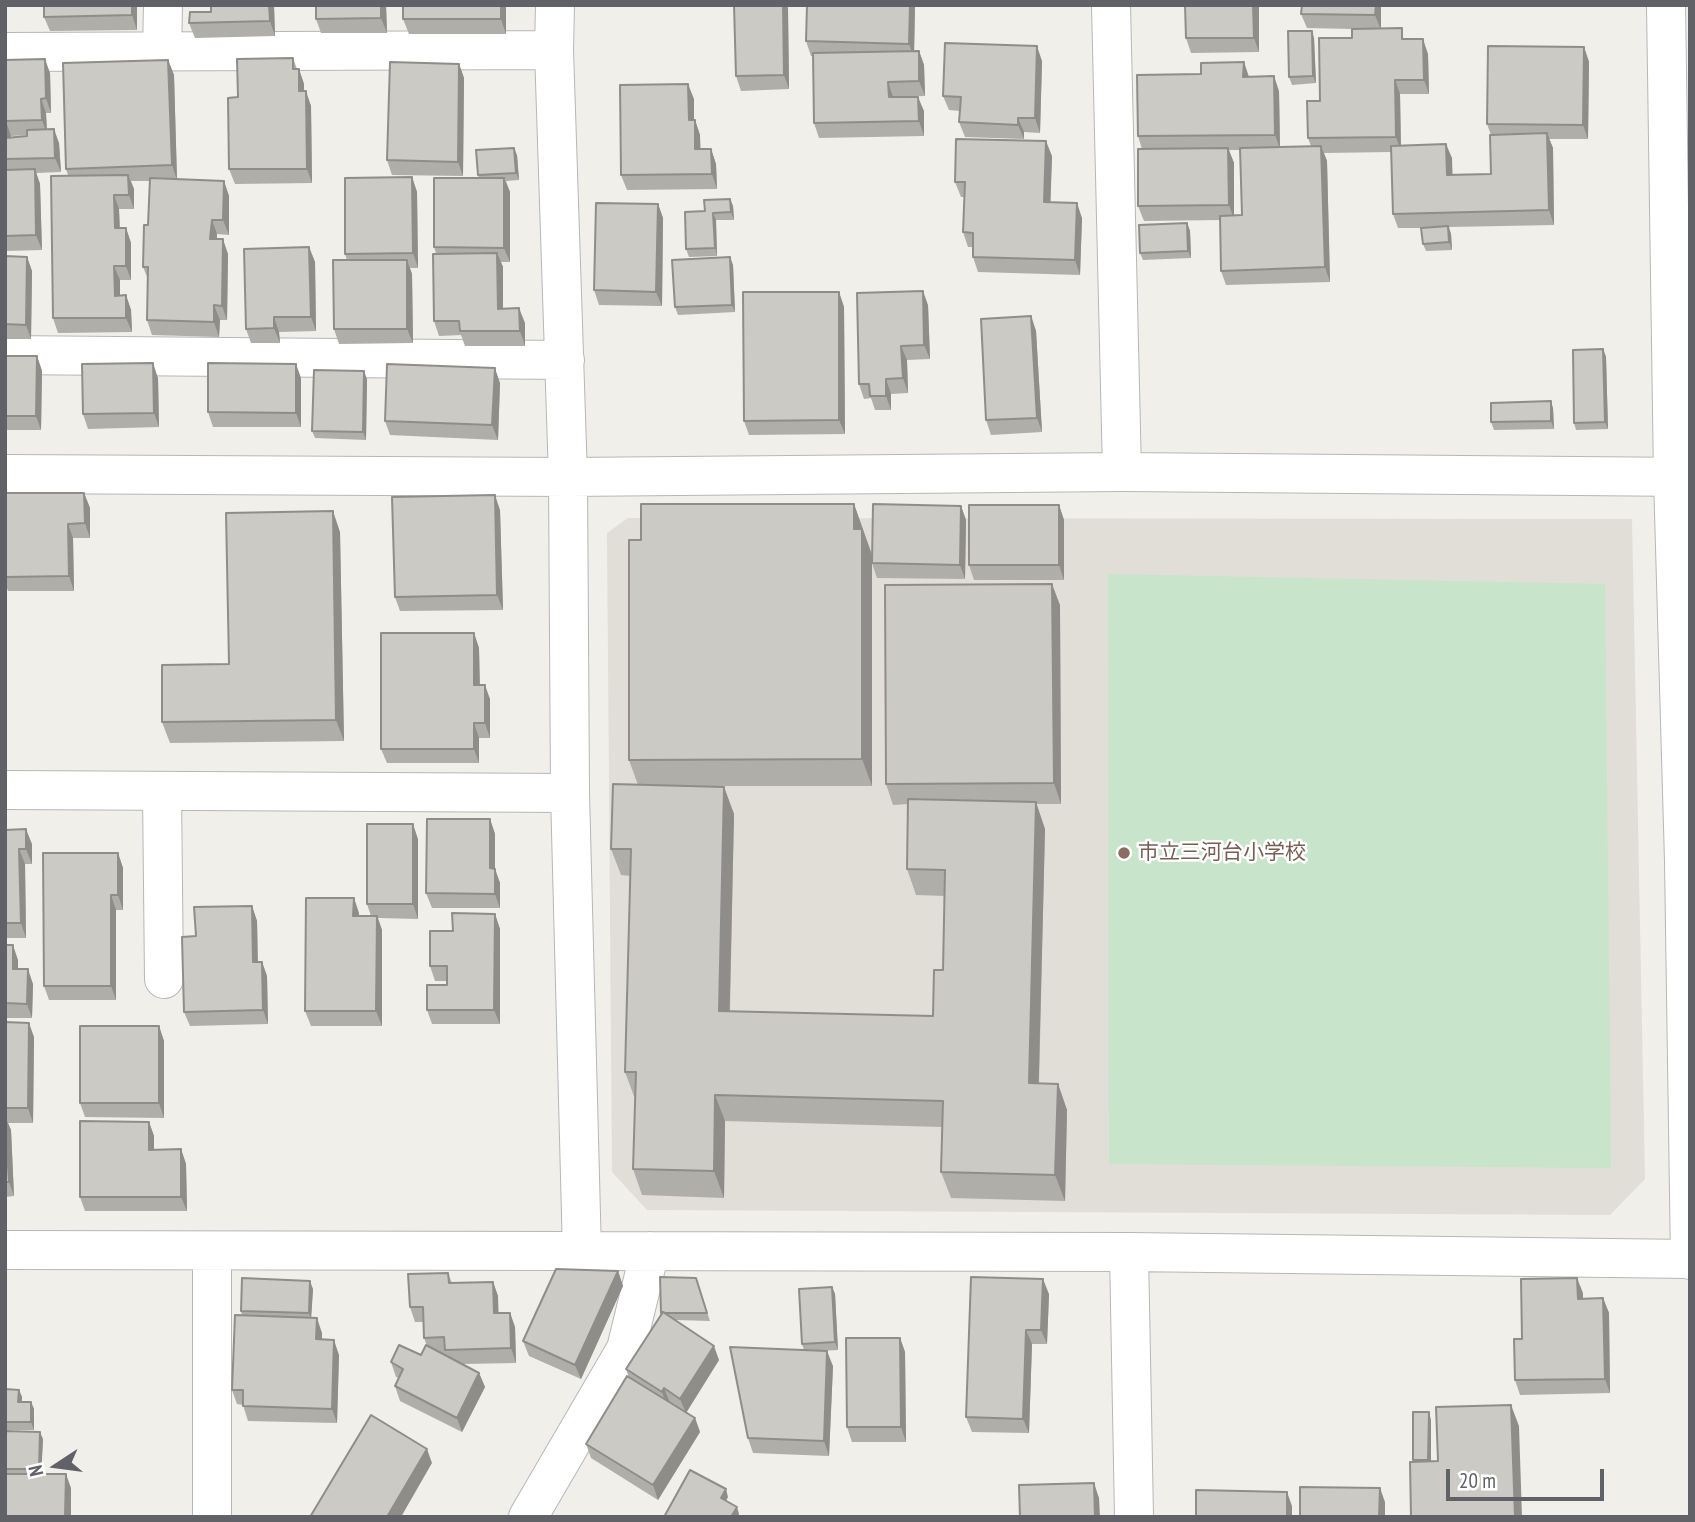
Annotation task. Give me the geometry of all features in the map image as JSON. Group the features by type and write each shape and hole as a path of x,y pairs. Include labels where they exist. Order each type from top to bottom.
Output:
{"street":[{"path":"162,52 163,5"},
{"path":"555,5 554,50 568,477 570,793 582,1253"},
{"path":"1111,5 1122,472"},
{"path":"5,1250 1129,1252 1690,1259 1681,477 1667,5"},
{"path":"5,52 554,50"},
{"path":"5,355 565,360"},
{"path":"5,474 568,477 1122,472 1681,477"},
{"path":"5,790 570,793"},
{"path":"162,791 164,979"},
{"path":"212,1251 212,1516"},
{"path":"528,1517 626,1349 650,1251"},
{"path":"1129,1252 1134,1517"}],"shaded area":[{"name":"市立三河台小学校","path":"628,518 1632,519 1645,1179 1610,1215 647,1210 612,1172 607,533"}],"green space":[{"path":"1108,574 1605,584 1611,1168 1109,1164"}],"building":[{"path":"44,5 132,5 132,15 44,17"},
{"path":"211,5 269,5 270,21 189,23 190,12 211,12"},
{"path":"316,5 381,5 381,18 316,19"},
{"path":"403,5 501,5 501,19 403,19"},
{"path":"734,5 783,5 784,75 736,76"},
{"path":"807,5 910,5 909,44 806,41"},
{"path":"1185,5 1253,5 1254,38 1186,38"},
{"path":"1302,5 1376,5 1375,15 1301,14"},
{"path":"1402,28 1402,39 1423,39 1424,80 1395,80 1396,137 1308,138 1307,101 1320,101 1319,38 1352,38 1352,29"},
{"path":"1288,31 1312,31 1313,76 1289,77"},
{"path":"945,43 1037,46 1035,118 1018,118 1018,125 959,122 961,97 943,96"},
{"path":"1488,46 1584,47 1583,125 1487,124"},
{"path":"919,51 919,81 888,82 889,97 918,97 919,121 814,123 813,53"},
{"path":"293,58 293,69 299,69 299,91 306,91 307,169 229,169 228,98 238,97 237,59"},
{"path":"45,59 46,98 41,99 42,120 6,121 6,138 27,136 27,130 54,129 55,158 5,159 5,60"},
{"path":"168,60 172,165 66,169 63,63"},
{"path":"390,62 459,64 458,162 387,160"},
{"path":"1244,62 1243,77 1274,76 1275,135 1138,136 1137,75 1201,74 1201,63"},
{"path":"688,84 689,120 695,120 695,149 711,149 712,174 621,175 620,85"},
{"path":"1547,133 1549,210 1393,214 1391,146 1446,144 1447,175 1491,174 1490,135"},
{"path":"956,139 1046,141 1044,202 1077,203 1075,260 973,257 973,233 963,232 965,182 955,182"},
{"path":"1321,146 1325,267 1221,271 1220,216 1242,215 1240,148"},
{"path":"514,148 516,173 478,175 476,150"},
{"path":"1228,148 1229,205 1138,206 1138,149"},
{"path":"35,169 36,235 5,236 5,170"},
{"path":"128,175 129,195 114,195 115,228 126,228 126,266 114,266 115,296 126,295 126,318 53,318 51,176"},
{"path":"412,177 413,253 345,254 345,178"},
{"path":"150,178 224,181 223,220 212,220 210,239 223,239 222,306 214,305 214,322 147,320 148,267 143,267 144,225 148,225"},
{"path":"434,178 504,178 504,248 434,247"},
{"path":"730,199 731,212 713,213 715,248 686,249 685,212 705,211 704,200"},
{"path":"596,203 658,204 656,292 594,290"},
{"path":"1187,223 1188,251 1140,253 1139,225"},
{"path":"1448,226 1449,242 1423,244 1421,228"},
{"path":"309,247 311,317 274,317 274,328 246,329 244,249"},
{"path":"497,253 498,309 519,308 520,331 460,331 459,321 434,321 433,254"},
{"path":"5,256 27,257 26,325 5,324"},
{"path":"730,257 732,305 675,307 672,260"},
{"path":"333,260 407,260 407,329 334,329"},
{"path":"923,291 924,345 901,346 903,378 886,379 886,396 870,396 869,384 859,384 857,293"},
{"path":"743,292 839,292 839,420 744,421"},
{"path":"1031,316 1037,418 986,420 981,319"},
{"path":"1603,349 1605,422 1574,423 1573,350"},
{"path":"5,356 37,356 36,416 5,416"},
{"path":"153,363 154,413 83,414 82,364"},
{"path":"208,363 296,364 296,413 208,412"},
{"path":"387,364 495,368 492,425 385,421"},
{"path":"314,370 364,371 363,432 312,431"},
{"path":"1551,401 1551,421 1491,422 1491,403"},
{"path":"5,493 84,493 85,523 68,524 69,576 5,577"},
{"path":"495,495 497,595 395,597 392,497"},
{"path":"641,504 854,504 854,529 862,529 862,759 629,760 629,540 641,540"},
{"path":"873,504 961,506 960,565 872,563"},
{"path":"969,505 1059,505 1059,565 969,565"},
{"path":"333,511 336,720 162,722 162,665 229,664 226,513"},
{"path":"1052,584 1054,783 886,784 885,585"},
{"path":"381,633 474,633 474,685 485,685 485,723 474,723 474,749 381,749"},
{"path":"613,784 724,787 719,1011 933,1016 934,970 943,970 945,870 907,869 908,799 1036,802 1029,1083 1058,1084 1055,1175 941,1172 943,1101 715,1095 714,1171 633,1169 636,1072 625,1072 631,849 611,849"},
{"path":"427,819 490,819 490,868 495,869 495,894 426,893"},
{"path":"367,824 413,824 413,904 367,904"},
{"path":"26,829 26,849 19,849 21,923 5,923 5,830"},
{"path":"43,853 118,853 118,895 111,895 111,986 44,986"},
{"path":"306,898 354,898 353,916 377,916 376,1011 305,1011"},
{"path":"252,906 253,962 262,962 263,1010 184,1012 182,937 196,936 194,907"},
{"path":"452,913 495,914 494,1010 427,1010 427,985 447,985 447,966 430,966 430,931 453,931"},
{"path":"5,945 13,945 13,969 28,969 27,1004 5,1003"},
{"path":"5,1022 29,1023 28,1108 5,1108"},
{"path":"80,1026 159,1026 159,1103 80,1103"},
{"path":"5,1116 9,1182 5,1182"},
{"path":"80,1121 149,1122 149,1150 181,1149 181,1197 80,1197"},
{"path":"556,1269 618,1271 575,1365 523,1341"},
{"path":"448,1273 449,1283 493,1282 494,1313 510,1313 511,1348 445,1350 444,1337 424,1338 423,1307 410,1307 408,1274"},
{"path":"660,1277 696,1278 707,1313 661,1313"},
{"path":"971,1277 1043,1279 1041,1330 1026,1330 1023,1419 966,1417"},
{"path":"242,1278 310,1281 309,1313 241,1311"},
{"path":"1577,1278 1578,1299 1603,1298 1605,1379 1515,1380 1514,1339 1522,1339 1521,1279"},
{"path":"832,1287 835,1342 802,1344 799,1289"},
{"path":"663,1312 714,1346 680,1399 664,1388 662,1392 626,1369"},
{"path":"235,1315 317,1318 316,1339 334,1340 332,1409 243,1406 243,1390 232,1390"},
{"path":"846,1338 900,1338 901,1427 847,1427"},
{"path":"399,1345 421,1355 426,1345 479,1373 457,1418 395,1386 403,1369 391,1362"},
{"path":"730,1347 827,1351 824,1441 748,1438"},
{"path":"627,1376 695,1418 653,1485 586,1444"},
{"path":"5,1389 19,1390 18,1402 31,1402 31,1422 5,1422"},
{"path":"1511,1405 1515,1517 1411,1517 1410,1462 1438,1461 1436,1407"},
{"path":"1413,1412 1429,1412 1428,1460 1413,1460"},
{"path":"371,1415 427,1449 387,1517 310,1517"},
{"path":"5,1431 40,1432 39,1469 5,1469"},
{"path":"690,1470 726,1489 721,1498 737,1507 731,1517 664,1517"},
{"path":"5,1474 66,1474 65,1517 5,1517"},
{"path":"1094,1483 1095,1517 1020,1517 1019,1485"},
{"path":"1300,1487 1380,1488 1379,1517 1300,1517"},
{"path":"1196,1490 1287,1492 1287,1517 1196,1517"}],"place":[{"name":"市立三河台小学校","path":"1124,853"}]}
